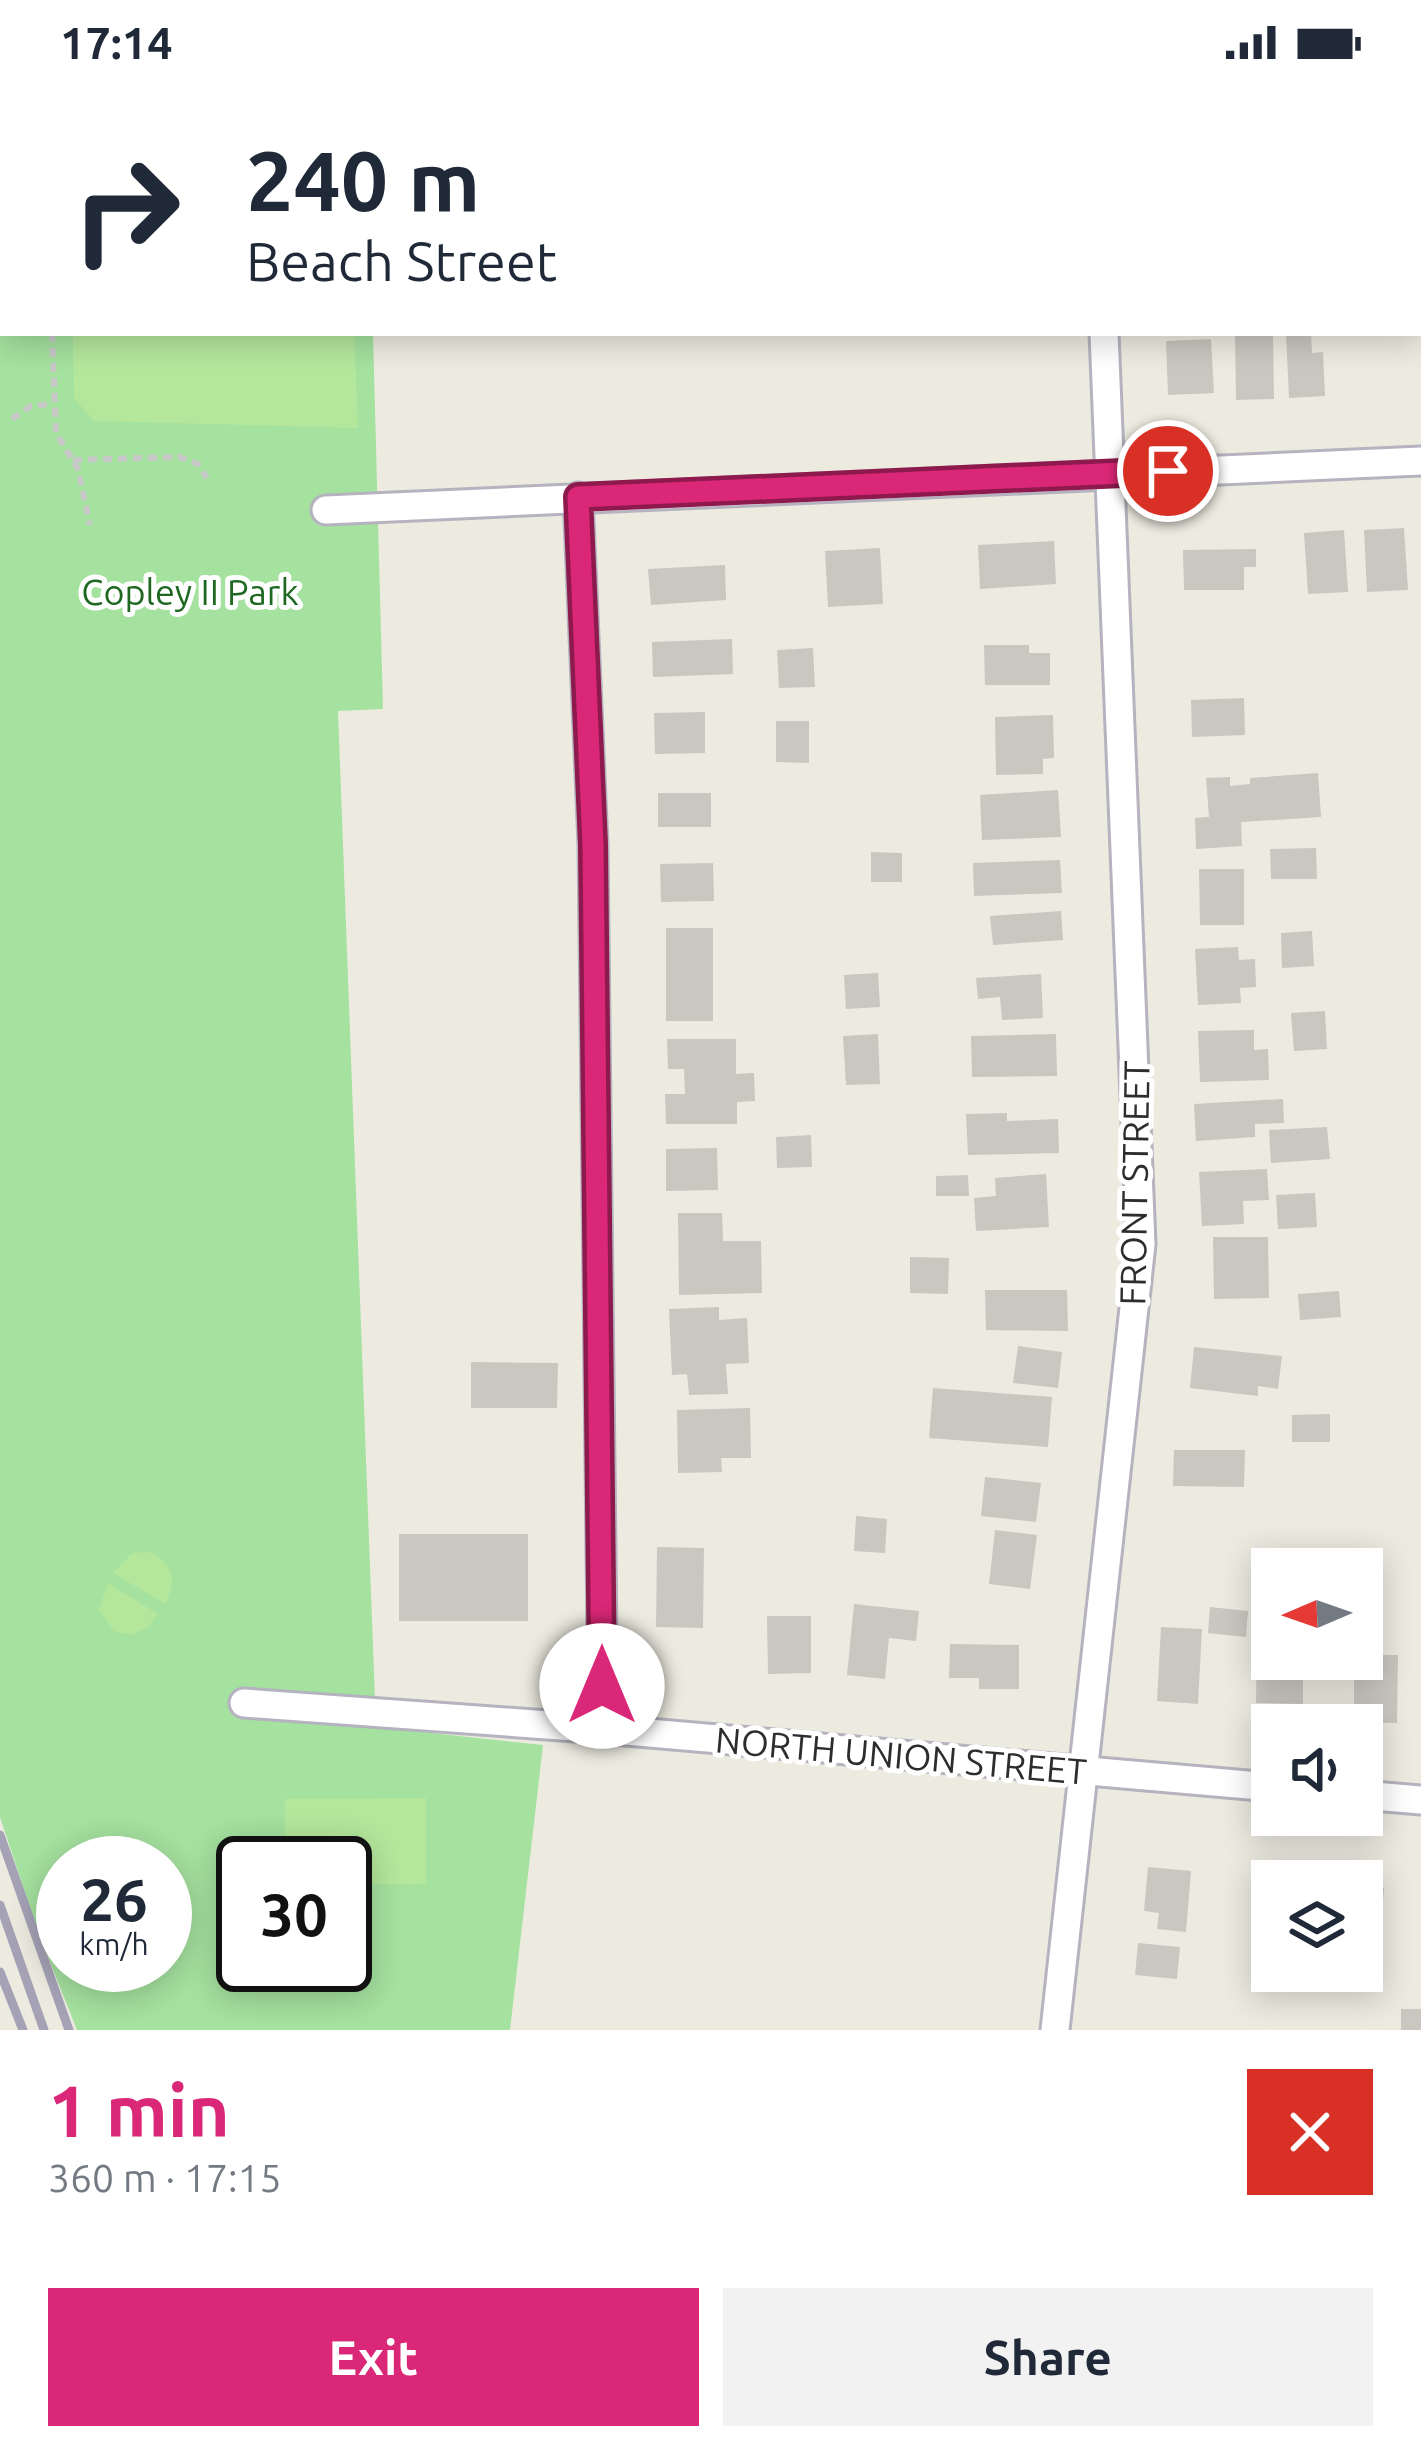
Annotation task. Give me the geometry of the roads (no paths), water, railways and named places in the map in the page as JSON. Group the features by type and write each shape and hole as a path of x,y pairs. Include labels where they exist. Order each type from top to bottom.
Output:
{"street":[{"name":"FRONT STREET","path":"1054,2030 1141,1244 1104,336"},
{"path":"326,510 1421,460"},
{"path":"578,497 593,868 603,1730"},
{"name":"NORTH UNION STREET","path":"244,1703 1251,1785"},
{"path":"1383,1797 1421,1800"}],"railway":[{"path":"0,1835 69,2030"},
{"path":"0,1905 44,2030"},
{"path":"0,1972 23,2030"}],"park label":[{"name":"Copley II Park","path":"190,591"}]}
